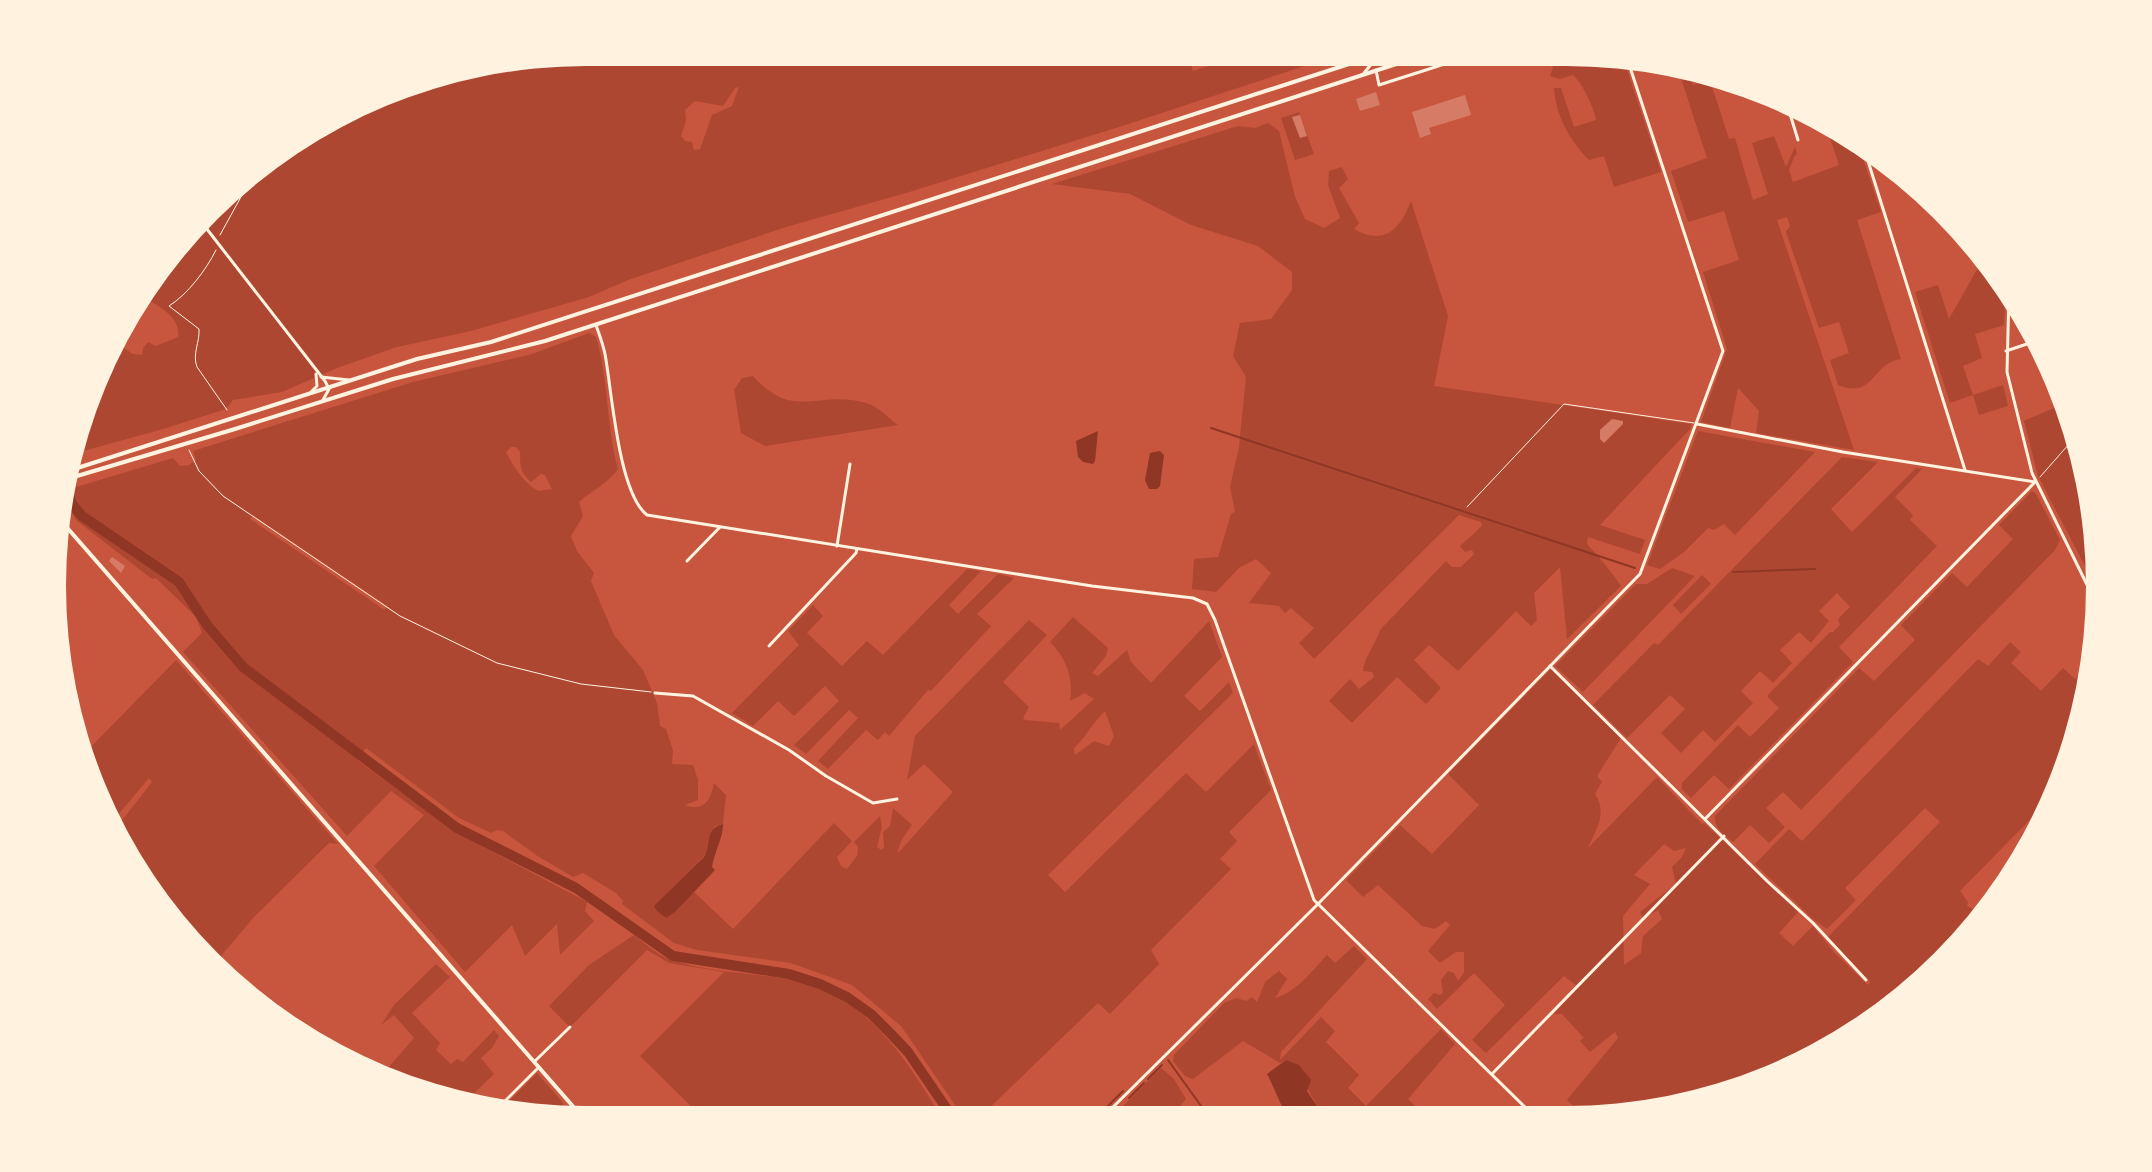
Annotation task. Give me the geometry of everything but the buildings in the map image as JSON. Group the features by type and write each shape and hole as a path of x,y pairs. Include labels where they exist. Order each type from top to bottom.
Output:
{"main road":[{"path":"80,467 417,359 505,338 1336,66"},
{"path":"78,476 393,379 545,341 1389,66"},
{"path":"69,530 572,1106"}],"street":[{"path":"1363,74 1370,66"},
{"path":"1376,70 1379,85 1438,66"},
{"path":"1114,1106 1318,904 1640,574 1723,351 1631,70"},
{"path":"1791,118 1798,140"},
{"path":"1869,163 1965,471"},
{"path":"207,230 329,389 319,402"},
{"path":"2008,313 2007,377 2035,482 2086,583"},
{"path":"596,325 604,352 617,445 641,510 647,515 1092,586 1193,598 1207,604 1318,904 1524,1106"},
{"path":"2006,351 2026,344"},
{"path":"308,395 317,386 316,370"},
{"path":"321,377 354,380"},
{"path":"1697,424 1843,452 2035,482"},
{"path":"186,443 189,450"},
{"path":"837,546 850,464"},
{"path":"1706,818 2035,482"},
{"path":"687,561 720,527"},
{"path":"769,646 857,549"},
{"path":"1550,666 1866,980"},
{"path":"655,693 693,696 789,750 873,803 897,799"},
{"path":"1492,1074 1724,836"},
{"path":"534,1061 570,1027"},
{"path":"506,1100 539,1067"}],"lane":[{"path":"1467,507 1564,404 1697,424"},
{"path":"189,450 207,481 245,513 384,606 429,631 513,669 610,689 655,693"}],"path":[{"path":"227,410 194,359 200,338 199,329 169,306 203,272 242,196"},
{"path":"2035,482 2067,447"}],"shaded area":[{"path":"586,66 1191,66 1193,71 1209,66 1304,66 1119,127 786,227 628,280 589,297 471,331 397,347 282,392 233,400 226,409 84,451 106,387 124,348 142,355 148,342 156,346 178,337 175,323 151,302 173,269 218,218 269,173 326,136 387,106 485,76 518,70","holes":["739,87 732,106 712,115 700,149 694,150 692,142 685,141 681,136 686,121 685,110 695,101 723,106 735,88"]},
{"path":"1553,67 1627,69 1661,172 1614,187 1604,156 1589,160 1570,136 1561,118 1554,88 1561,88 1574,127 1596,120 1587,96 1573,75 1560,79 1550,76"},
{"path":"1681,79 1693,85 1712,88 1729,139 1735,138 1753,200 1768,194 1752,143 1774,136 1786,167 1795,147 1797,154 1789,170 1793,182 1839,165 1830,139 1863,160 1881,212 1857,220 1901,359 1891,362 1859,388 1838,385 1830,360 1849,353 1839,322 1819,328 1786,232 1790,226 1787,217 1777,220 1854,450 1756,433 1759,411 1738,388 1730,428 1701,422 1727,349 1703,272 1739,260 1724,211 1688,222 1671,171 1707,158"},
{"path":"1299,112 1314,154 1295,160 1281,118"},
{"path":"1268,123 1279,131 1295,197 1305,219 1324,228 1340,218 1328,185 1329,171 1342,167 1348,179 1339,188 1359,223 1354,229 1374,236 1390,232 1402,220 1411,201 1448,316 1434,386 1691,424 1690,429 1600,525 1645,540 1640,554 1588,537 1587,544 1621,586 1567,639 1560,567 1534,593 1537,620 1531,626 1516,611 1458,671 1429,645 1414,660 1441,688 1426,704 1397,677 1352,723 1329,701 1350,679 1359,689 1374,677 1372,672 1363,671 1380,630 1446,561 1452,567 1461,567 1474,554 1472,550 1465,552 1460,546 1482,526 1481,522 1459,515 1314,659 1299,643 1314,628 1291,608 1285,613 1279,606 1249,603 1271,573 1256,559 1239,568 1216,592 1192,589 1194,559 1218,557 1231,514 1235,512 1230,487 1239,447 1246,377 1233,356 1240,323 1271,319 1292,290 1292,272 1258,246 1191,225 1130,194 1052,184 1238,126 1255,128"},
{"path":"1978,268 2005,308 2004,325 1975,334 1982,358 1963,366 1973,395 1950,403 1915,292 1938,285 1949,319"},
{"path":"589,333 596,337 618,469 610,479 579,502 583,516 571,536 577,551 594,573 591,581 614,635 643,670 657,703 660,726 666,729 673,751 672,764 693,765 698,780 698,800 685,805 697,807 706,803 714,783 726,795 723,824 715,826 704,856 655,906 666,918 694,892 733,929 834,823 852,841 837,857 841,866 847,869 857,856 858,847 854,842 880,816 882,827 877,847 881,850 884,848 883,832 890,826 893,808 912,825 898,853 953,792 924,764 907,780 915,736 1029,620 1047,635 1003,682 1029,707 1023,718 1025,720 1059,723 1060,730 1094,699 1085,693 1070,701 1068,669 1050,642 1073,617 1108,648 1106,656 1092,673 1098,676 1127,650 1131,662 1151,683 1209,621 1222,657 1184,696 1200,711 1229,682 1233,693 1048,875 1065,892 1186,773 1206,792 1254,744 1271,790 1229,832 1237,841 1220,859 1231,869 1151,950 1159,964 1110,1014 1098,1003 991,1106 956,1106 901,1026 852,985 791,963 697,950 674,943 622,904 616,893 583,873 573,877 503,831 491,833 459,818 366,748 357,760 457,833 587,902 585,911 594,921 560,955 557,924 525,956 512,925 465,972 374,866 424,815 391,791 347,836 183,652 202,633 196,617 156,578 152,579 76,520 71,512 76,487 173,458 180,466 189,465 196,460 193,451 413,382 532,354","holes":["516,447 527,478 531,482 541,474 545,475 552,489 538,491 528,483 506,452","253,515 389,607 389,608 383,609 250,519","1105,711 1114,736 1109,746 1094,741 1075,755 1074,748"]},
{"path":"753,376 781,398 807,402 834,399 866,403 879,409 898,425 765,446 741,433 734,390 742,378"},
{"path":"2003,385 2008,406 1979,415 1973,395"},
{"path":"2054,408 2076,485 2085,567 2038,476 2024,421"},
{"path":"1098,431 1095,461 1093,464 1083,462 1078,457 1076,441"},
{"path":"1698,431 1815,452 1735,535 1724,524 1714,530 1708,528 1684,552 1660,569 1647,565"},
{"path":"1160,451 1164,455 1160,486 1149,489 1145,480 1150,453"},
{"path":"1842,457 1878,462 1831,509 1852,532 1916,468 1922,469 1895,497 1913,515 1910,520 1937,546 1839,647 1853,662 1729,789 1714,775 1691,798 1682,789 1682,783 1738,725 1750,737 1779,708 1767,696 1840,625 1838,619 1850,607 1837,593 1819,611 1829,621 1811,643 1799,632 1780,650 1792,663 1773,683 1760,671 1741,691 1753,703 1715,742 1703,730 1681,753 1661,733 1685,709 1670,695 1627,738 1593,705 1654,643 1658,645"},
{"path":"2032,491 2060,540 2055,550 1801,810 1783,792 1766,808 1785,827 1769,843 1750,825 1733,842 1723,834 1715,816 1859,668 1874,681 1915,640 1901,625 1952,573 1967,587 2013,539 1999,525"},
{"path":"1672,568 1695,576 1583,692 1555,666 1636,584 1647,584"},
{"path":"967,569 981,571 949,605 958,614 998,574 1014,578 977,614 991,626 931,691 928,690 889,736 885,732 878,740 866,730 828,769 818,761 858,718 849,710 806,754 794,745 839,701 825,686 794,716 778,701 753,726 732,713 799,645 788,631 813,605 823,616 807,633 842,666 867,641 883,655"},
{"path":"1702,575 1711,584 1681,614 1673,605"},
{"path":"2010,642 2021,652 2011,663 2041,691 2063,668 2075,679 2078,676 2058,753 2030,819 1960,891 1968,902 1967,906 1973,910 1909,977 1883,999 1826,1036 1733,1078 1634,1102 1573,1106 1567,1100 1618,1038 1615,1032 1590,1052 1580,1041 1584,1038 1562,1014 1554,1014 1577,986 1564,976 1486,1053 1472,1040 1505,1005 1474,973 1437,1009 1428,999 1434,993 1443,993 1441,980 1448,971 1454,973 1458,981 1464,972 1464,952 1456,952 1440,963 1428,951 1450,925 1446,921 1435,929 1422,926 1378,885 1363,897 1346,880 1400,825 1432,854 1479,805 1448,774 1551,669 1621,738 1597,776 1602,782 1595,794 1601,814 1588,848 1657,777 1702,824 1798,912 1779,933 1793,946 1813,926 1833,951 1868,985 1870,982 1828,937 1940,822 1925,808 1845,888 1856,900 1827,929 1755,864 1789,829 1802,841 1978,659 1988,666","holes":["1664,844 1674,851 1686,848 1672,867 1676,884 1640,912 1643,918 1658,910 1662,919 1643,936 1641,953 1624,965 1623,916 1650,884 1634,875"]},
{"path":"176,660 338,844 329,843 254,917 221,956 173,903 122,820 152,782 149,778 119,814 92,746"},
{"path":"723,824 712,867 715,870 666,918 654,906 704,857 713,829"},
{"path":"634,935 656,952 685,964 782,978 823,989 845,1001 883,1034 934,1106 691,1106 640,1056 724,972 669,963 647,950 570,1027 549,1006 589,965"},
{"path":"1354,946 1367,959 1281,1052 1280,1060 1321,1017 1335,1031 1326,1042 1359,1075 1348,1088 1366,1106 1317,1106 1294,1065 1286,1060 1280,1063 1243,1041 1193,1079 1185,1076 1173,1061 1174,1055 1224,1003 1236,998 1246,1001 1252,997 1257,1002 1265,982 1279,971 1287,979 1275,998 1304,980 1327,955 1335,963"},
{"path":"436,964 450,977 412,1013 440,1043 436,1050 451,1064 457,1059 463,1062 494,1030 499,1036 481,1058 494,1074 474,1093 389,1067 414,1038 394,1015 381,1025 394,1005"},
{"path":"1441,1029 1455,1044 1408,1099 1415,1106 1366,1106"},
{"path":"1286,1060 1299,1065 1311,1080 1307,1091 1317,1106 1283,1106 1267,1074"},
{"path":"1161,1068 1174,1079 1186,1099 1180,1106 1123,1106"},
{"path":"537,1073 564,1104 552,1105 510,1100"}],"waterway":[{"path":"1211,428 1635,568"},
{"path":"72,505 82,516 179,582 207,625 243,667 457,828 576,888 673,956 789,974 847,997 871,1014 908,1052 945,1106"},
{"path":"1733,572 1815,569"},
{"path":"1168,1060 1201,1106"},
{"path":"1148,1079 1162,1065"},
{"path":"1129,1098 1144,1083"},
{"path":"1108,1106 1123,1091"}]}
